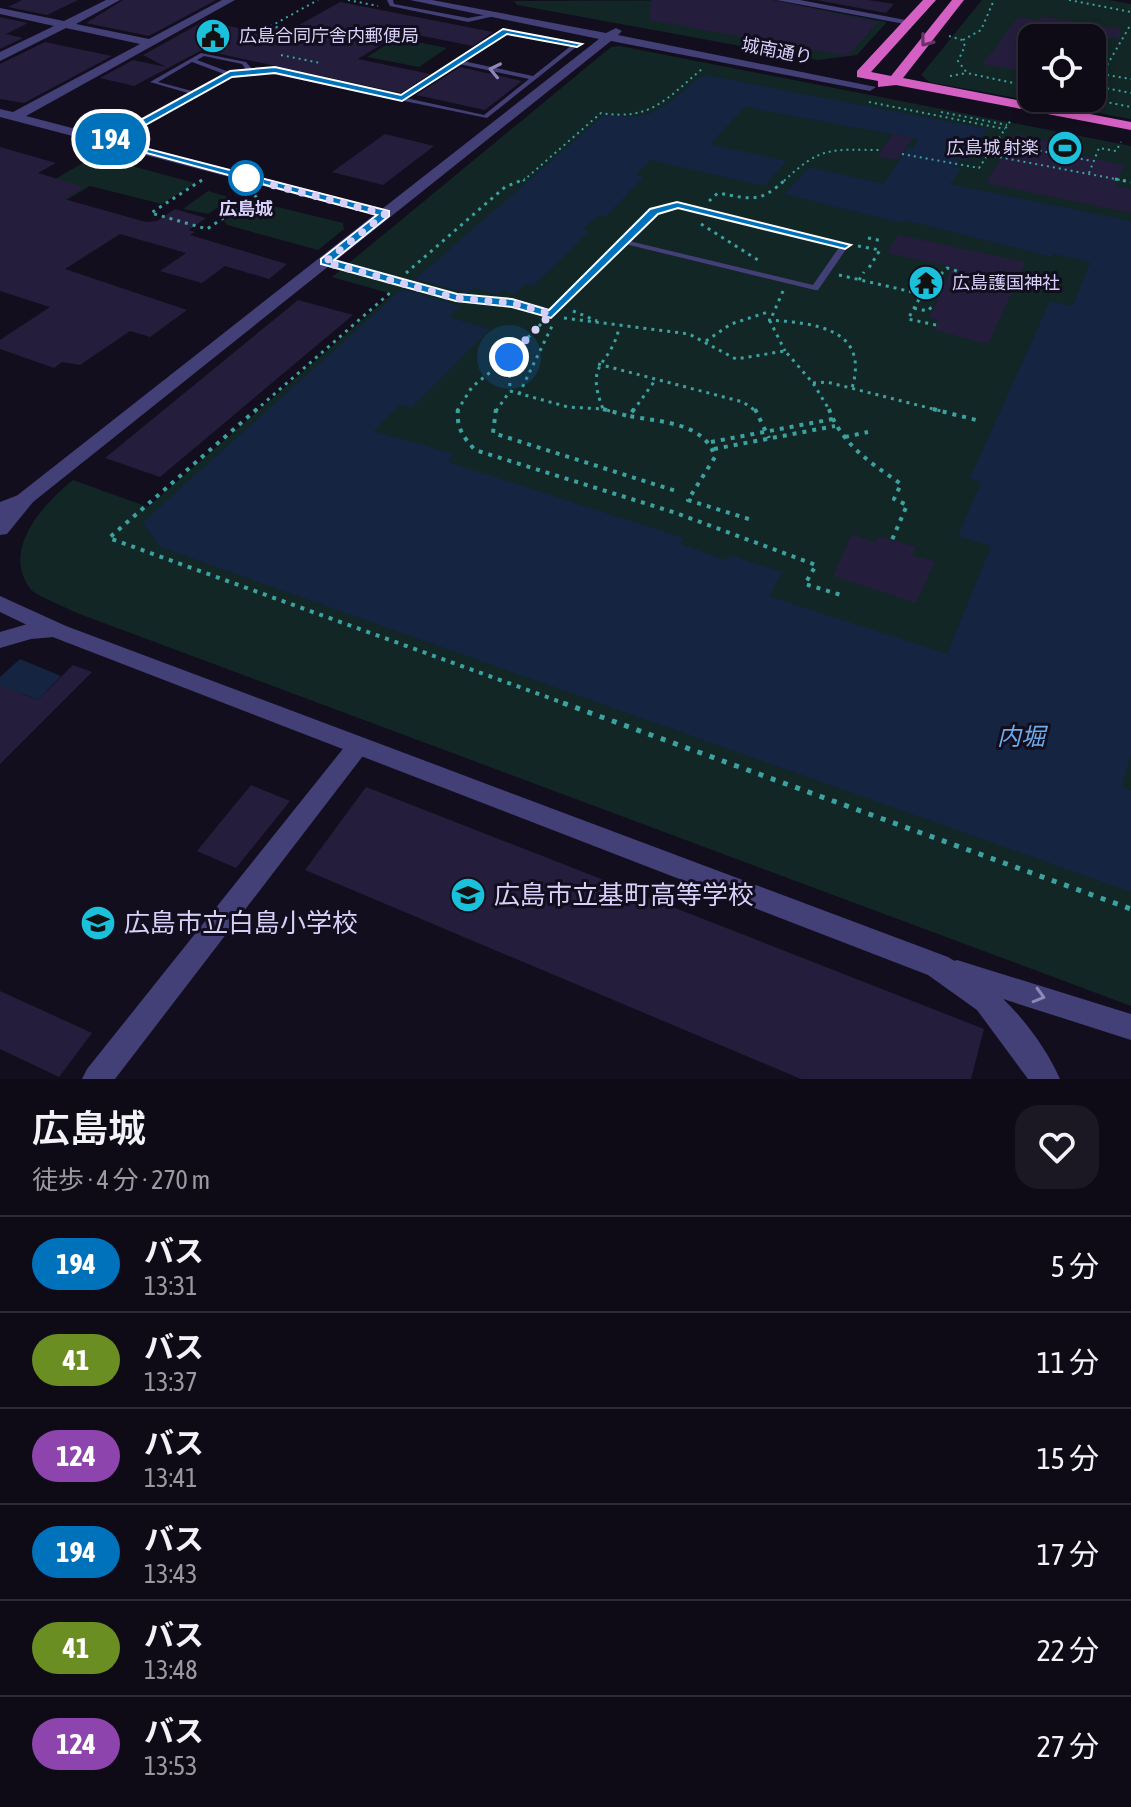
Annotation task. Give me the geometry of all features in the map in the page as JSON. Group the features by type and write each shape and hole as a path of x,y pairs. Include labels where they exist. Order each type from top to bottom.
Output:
{"highway":[{"path":"866,80 930,0"},
{"path":"894,81 958,0"},
{"path":"866,80 894,81 1131,126"},
{"name":"城南通り","path":"866,80 1126,139"}],"street":[{"path":"0,57 115,0"},
{"path":"7,115 230,0"},
{"name":"城南通り","path":"415,0 492,9"},
{"name":"城南通り","path":"451,0 612,34 866,80"},
{"path":"781,0 910,22"},
{"path":"0,11 151,43"},
{"path":"0,529 26,498 612,34"},
{"path":"7,115 385,214"},
{"path":"0,510 26,498"},
{"path":"0,603 58,631 938,966 1072,1005 1131,1027"},
{"path":"0,640 31,631 58,631"},
{"path":"97,1079 358,746"},
{"path":"938,966 964,979 987,998 1045,1079"}],"lane":[{"path":"390,0 392,5 468,20 492,9"},
{"path":"108,141 230,74 251,71 275,70 485,117 577,44 506,31 455,61 402,98"},
{"path":"193,93 153,82 203,54 244,63 251,71"},
{"path":"191,60 230,74"},
{"path":"455,61 534,78"},
{"path":"325,262 456,298 512,303 551,314 621,241 654,211 677,205 845,245 815,288 621,241"}],"path":[{"path":"301,33 271,26 318,0"},
{"path":"348,0 381,6"},
{"path":"949,36 962,40 976,38 985,27 986,13 994,0"},
{"path":"1069,0 1131,12"},
{"path":"1106,66 1131,24"},
{"path":"962,40 965,46 958,61 967,73"},
{"path":"281,55 320,63"},
{"path":"947,76 967,73 1018,84"},
{"path":"1106,75 1131,79"},
{"path":"1106,88 1131,93"},
{"path":"1106,102 1131,107"},
{"path":"941,112 1007,125"},
{"path":"902,154 979,168 1011,120"},
{"path":"1091,174 1086,173 1099,148 1116,151 1126,139"},
{"path":"989,153 1027,156 1031,149 1092,161"},
{"path":"769,277 769,269 763,263 702,225 695,214 718,193 755,200 769,195 810,156 837,150 882,150"},
{"path":"989,153 1131,182"},
{"path":"202,180 151,213 207,229 258,195"},
{"path":"868,238 883,241"},
{"path":"870,248 875,241"},
{"path":"845,245 880,250 859,280"},
{"path":"936,325 908,319 929,281 947,268 957,271 957,282"},
{"path":"826,272 934,297"},
{"path":"914,308 927,311 940,289 942,283 929,281"},
{"path":"706,341 731,324 768,312 781,295"},
{"path":"599,323 589,315 572,310 561,312 564,318 582,323 619,328 633,324 706,341 718,353 740,360 785,351"},
{"path":"768,312 768,320 785,351 813,383 835,426 857,453 901,484 894,499 907,505 892,540"},
{"path":"551,314 509,357 487,372 461,399 454,423 461,438 475,450 676,513 816,565 805,584 841,595"},
{"path":"519,394 553,324 551,314"},
{"path":"768,320 796,321 848,341 856,348 860,371 852,388"},
{"path":"603,409 595,392 593,376 598,364 618,338 619,328"},
{"path":"509,357 510,391 496,408 493,433 679,492"},
{"path":"598,364 743,402 754,408 769,438"},
{"path":"629,416 656,379"},
{"path":"813,383 827,382 980,421"},
{"path":"510,391 568,407 603,409 705,436 711,442 715,457 688,500 752,520"},
{"path":"711,442 833,419"},
{"path":"714,449 835,426"},
{"path":"845,437 868,432"},
{"path":"109,538 1131,909"}],"green space":[{"path":"771,0 887,22 857,55 818,60 517,5 514,1"},
{"path":"982,0 1109,0 1131,4 1131,119 1093,112 1106,112 1106,24 1018,24 1018,98 929,82 921,75"},
{"path":"397,38 447,48 419,67 367,57"},
{"path":"620,46 1131,146 1131,1006 77,613 32,591 23,576 20,560 28,530 49,503 73,480 148,507 392,294 332,277 611,47"},
{"path":"95,156 195,183 162,204 90,186 46,212 15,202"},
{"path":"208,191 232,198 208,214 183,209"},
{"path":"253,201 343,223 344,229 318,250 227,225 224,221"}],"water":[{"name":"内堀","path":"710,76 987,129 966,161 960,160 955,167 961,169 950,184 1131,221 1131,753 1122,787 1131,790 1131,892 160,547 143,522 402,289 460,306 449,317 490,329 411,408 400,404 374,431 454,454 448,462 684,538 681,544 725,560 730,555 783,572 769,596 947,654 991,546 958,536 981,482 970,478 1050,301 1073,306 1090,262 1054,254 1052,257 784,194 809,167 884,184 908,147 913,148 918,139 745,107 710,144 787,161 764,186 650,160 636,175 644,177 605,217 599,215 583,229 589,232 533,286 525,284 515,294 503,290 498,295 474,288 467,293 415,279 605,114 647,114 667,104 700,77"},
{"path":"20,659 61,676 38,700 23,694 0,715 0,677"}],"building":[{"path":"22,0 78,0 47,15 8,7"},
{"path":"123,0 216,0 149,36 86,23"},
{"path":"651,0 773,0 878,22 850,54 842,55 649,20"},
{"path":"816,0 868,0 894,4 886,13"},
{"path":"340,2 493,32 473,46 402,32 358,59 430,74 401,93 202,50 134,86 100,78 133,60 166,67 143,55 204,21 258,32 277,26 292,29"},
{"path":"1042,16 1091,24 1018,24 1018,70 983,64 1018,17 1039,20"},
{"path":"0,17 28,23 6,34 23,38 0,49"},
{"path":"1106,27 1121,29 1120,38 1106,38"},
{"path":"45,42 112,56 24,103 0,99 0,64"},
{"path":"460,67 522,81 485,110 416,95"},
{"path":"385,134 434,146 383,185 332,172"},
{"path":"893,134 913,138 897,160 877,156"},
{"path":"1016,134 1076,147 1072,154 1124,165 1115,186 1131,189 1131,213 986,183"},
{"path":"0,147 56,163 38,173 84,187 64,199 146,222 157,221 175,209 206,218 189,230 195,232 190,235 287,264 269,279 225,266 202,283 160,271 186,253 120,234 65,269 187,310 150,337 130,331 80,365 62,362 54,368 0,349 0,340 50,307 0,291"},
{"path":"898,235 1026,262 988,344 934,330 939,320 929,318 952,267 887,253"},
{"path":"298,300 353,315 160,477 105,458"},
{"path":"852,534 875,543 878,536 916,547 912,555 935,562 916,603 833,576"},
{"path":"73,665 92,672 0,764 0,686 38,700"},
{"path":"251,785 290,801 236,868 197,851"},
{"path":"366,787 984,1029 971,1079 801,1079 305,870"},
{"path":"0,991 92,1033 59,1077 0,1049"}],"bus line":[{"name":"194","path":"577,44 506,31 472,54 455,61 402,98 275,70 230,74 108,141 385,214 325,262 456,298 512,303 551,314 654,211 677,205 697,207 721,217 845,245"}],"place":[{"name":"広島合同庁舎内郵便局","path":"213,36"},
{"name":"広島城 射楽","path":"1065,148"},
{"name":"広島城","path":"246,178"},
{"name":"広島護国神社","path":"926,283"},
{"name":"広島市立基町高等学校","path":"468,895"},
{"name":"広島市立白島小学校","path":"98,923"}],"route":[{"path":"246,178 385,214 325,262 456,298 512,303 551,314 509,357"}]}
